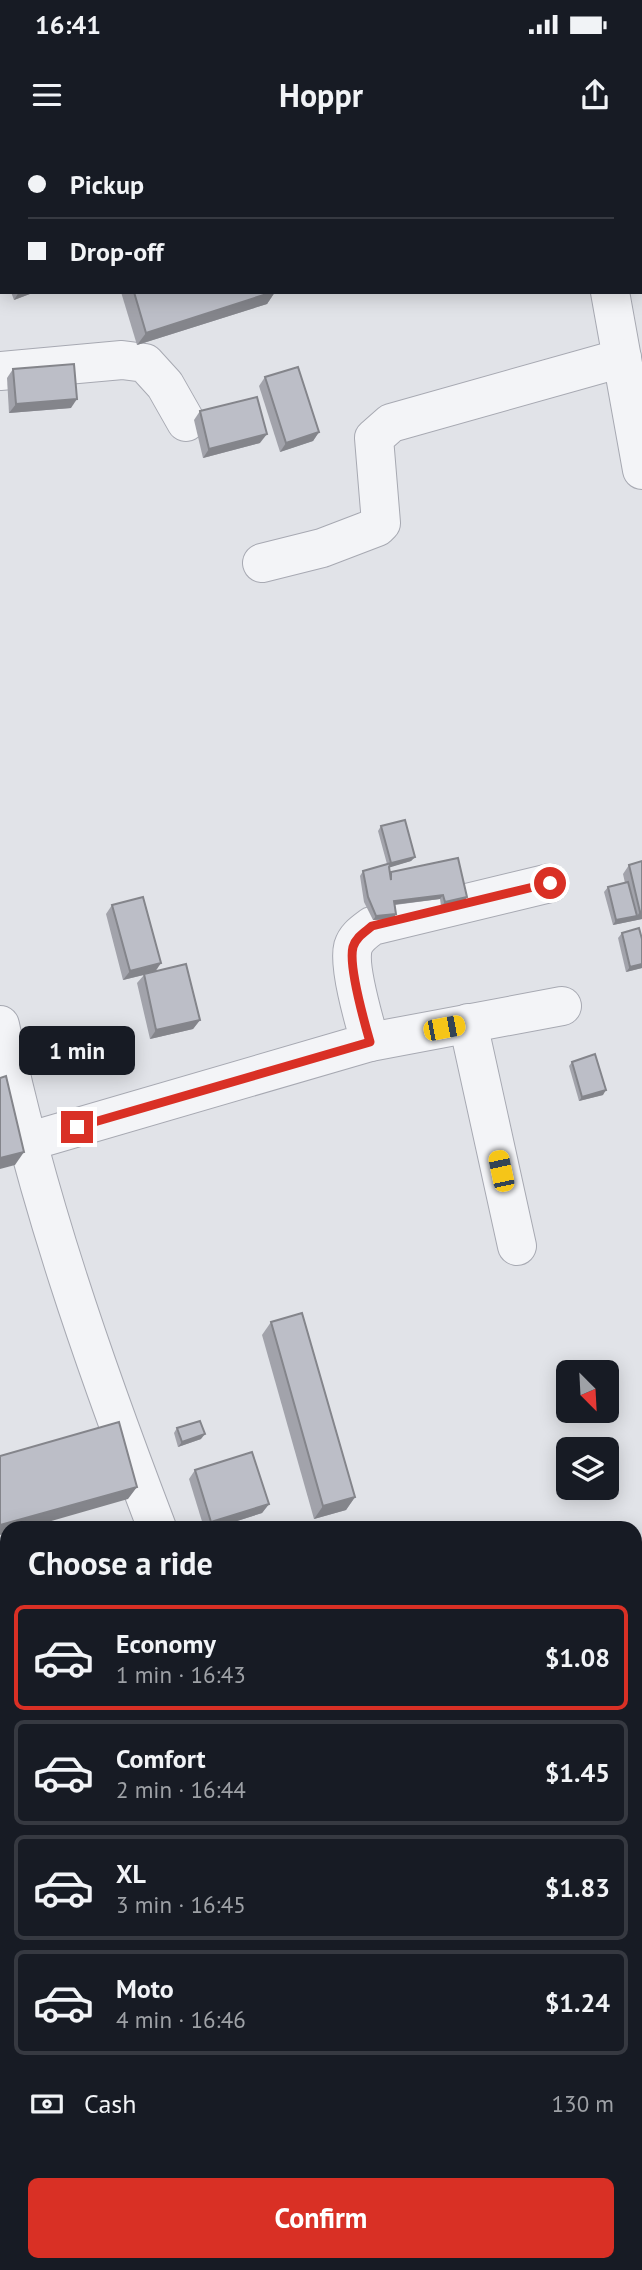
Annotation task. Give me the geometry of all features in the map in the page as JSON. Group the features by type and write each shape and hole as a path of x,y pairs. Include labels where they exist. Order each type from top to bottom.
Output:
{"street":[{"path":"610,294 642,470"},
{"path":"262,563 322,548 377,527 381,523 374,438 391,423 622,358"},
{"path":"0,371 122,360 145,363 165,385 186,422"},
{"path":"370,1042 353,962 353,946 359,936 372,926 550,883"},
{"path":"27,1142 370,1042 562,1006"},
{"path":"468,1023 517,1246"},
{"path":"0,1027 27,1142 54,1237 91,1350 154,1521"}],"building":[{"path":"135,294 267,294 146,333"},
{"path":"74,364 77,399 16,404 13,369"},
{"path":"298,367 319,432 286,443 265,377"},
{"path":"257,397 267,434 209,449 200,411"},
{"path":"405,820 415,857 391,863 381,826"},
{"path":"458,858 467,897 445,902 443,895 394,901 396,914 376,916 368,897 363,871 391,863 389,867 391,880 391,872"},
{"path":"642,861 642,911 640,912 629,865"},
{"path":"628,882 637,916 616,920 608,887"},
{"path":"143,897 161,963 130,971 112,905"},
{"path":"639,928 642,964 630,967 622,933"},
{"path":"186,964 200,1020 156,1030 144,974"},
{"path":"595,1054 606,1090 582,1097 572,1062"},
{"path":"6,1076 24,1152 0,1158 0,1078"},
{"path":"302,1313 355,1497 323,1506 271,1322"},
{"path":"200,1421 205,1434 182,1442 177,1428"},
{"path":"119,1422 137,1487 14,1521 0,1521 0,1456"},
{"path":"252,1452 269,1504 211,1521 195,1470"}],"route":[{"path":"77,1127 370,1042 353,962 353,946 359,936 372,926 550,883"}]}
